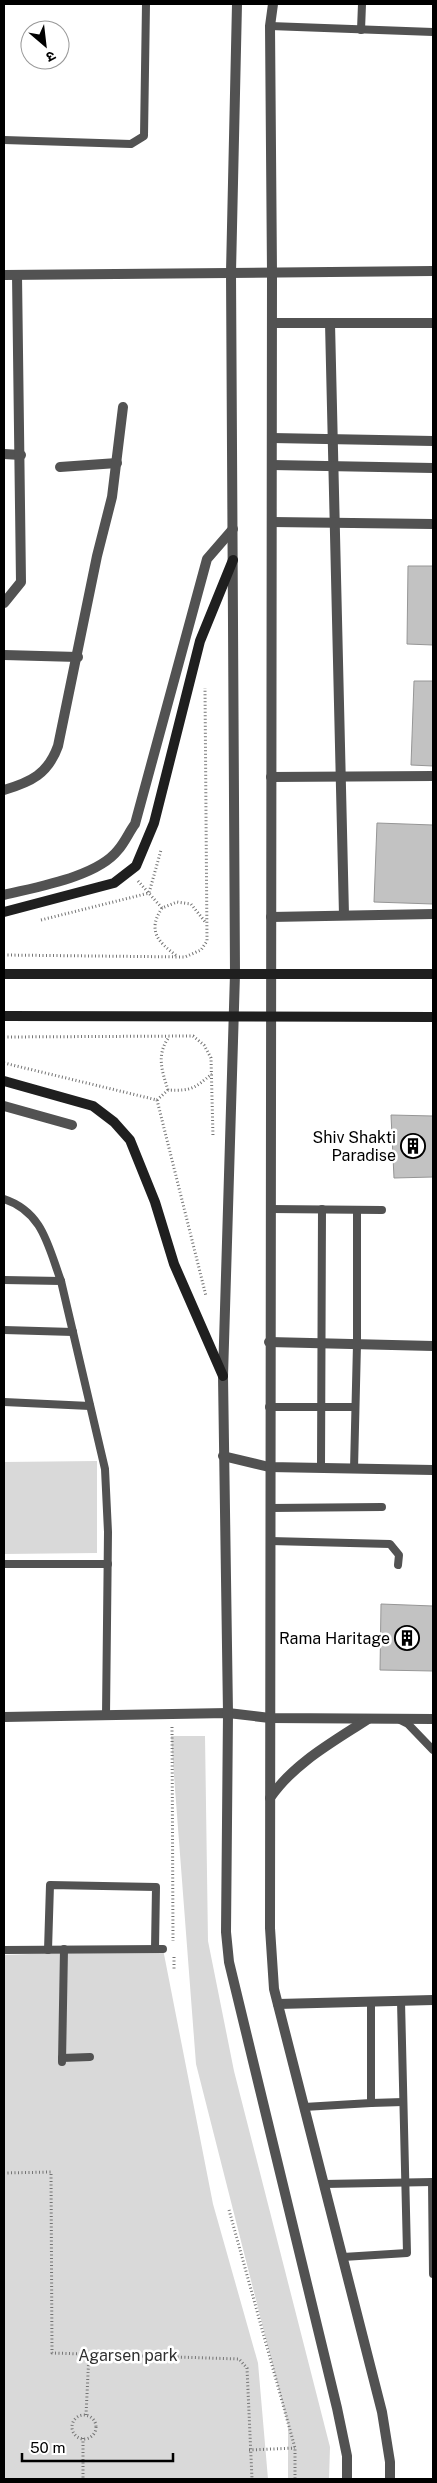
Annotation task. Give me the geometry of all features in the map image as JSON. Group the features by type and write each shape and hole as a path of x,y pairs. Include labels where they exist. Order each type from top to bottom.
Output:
{"main road":[{"path":"4,912 114,883 136,866 154,823 200,641 233,560"},
{"path":"4,974 433,974"},
{"path":"4,1016 433,1017"},
{"path":"4,1081 93,1106 114,1122 130,1140 155,1202 174,1264 223,1376"}],"street":[{"path":"237,4 231,272 236,974 223,1376 228,1714 226,1932 229,1962 337,2408 347,2456 347,2479"},
{"path":"273,4 270,26 272,273 269,1342 270,1928 274,1989 382,2412 390,2462 390,2479"},
{"path":"4,274 433,270"},
{"path":"4,603 21,582 21,455 17,275"},
{"path":"330,323 344,915"},
{"path":"272,324 433,323"},
{"path":"4,790 34,778 52,762 58,746 78,657 97,556 112,497 123,407"},
{"path":"272,438 433,441"},
{"path":"4,454 21,455"},
{"path":"60,467 117,463"},
{"path":"272,465 433,468"},
{"path":"272,522 433,524"},
{"path":"4,895 64,879 97,866 118,852 135,824 207,559 233,529"},
{"path":"4,655 78,657"},
{"path":"271,777 433,776"},
{"path":"271,917 433,914"},
{"path":"4,1106 72,1126"},
{"path":"269,1342 433,1346"},
{"path":"223,1456 269,1467 433,1470"},
{"path":"4,1717 228,1714 270,1718 433,1719"},
{"path":"270,1798 280,1783 309,1758 368,1718"},
{"path":"278,2004 433,2000"}],"lane":[{"path":"4,140 131,144 144,136 146,4"},
{"path":"361,30 362,4"},
{"path":"270,26 433,32"},
{"path":"4,1199 31,1214 43,1230 61,1282 105,1469 108,1564 106,1715"},
{"path":"270,1209 382,1210"},
{"path":"321,1468 322,1209"},
{"path":"354,1469 357,1344 357,1210"},
{"path":"4,1280 61,1282"},
{"path":"4,1330 73,1332"},
{"path":"4,1402 90,1406"},
{"path":"269,1407 356,1407"},
{"path":"270,1508 382,1507"},
{"path":"270,1542 390,1544 399,1555 398,1565"},
{"path":"4,1564 108,1564"},
{"path":"397,1718 408,1724 433,1750"},
{"path":"4,1950 48,1950 64,1950 159,1949 156,1887 50,1885 48,1950"},
{"path":"64,1950 62,2060 90,2057"},
{"path":"343,2257 407,2253 401,2001"},
{"path":"371,2002 371,2103"},
{"path":"304,2107 403,2102"},
{"path":"324,2184 433,2182 433,2274"}],"path":[{"path":"4,955 177,956 195,954 201,950 207,941 205,683"},
{"path":"130,871 162,908"},
{"path":"177,956 158,939 154,928 156,918 162,908 177,902 191,904 207,924"},
{"path":"168,1090 162,1072 160,1055 169,1036"},
{"path":"4,1037 193,1036 204,1045 210,1058 213,1146"},
{"path":"157,1100 168,1090 199,1087 212,1074 232,1075"},
{"path":"172,1714 174,1969"},
{"path":"4,2173 51,2172 52,2353 239,2359 247,2368 249,2450 252,2479"},
{"path":"229,2210 295,2448 295,2479"},
{"path":"86,2415 89,2354"},
{"path":"86,2415 92,2418 96,2428 92,2436 83,2438 74,2433 72,2425 78,2416 86,2415"},
{"path":"83,2438 83,2479"},
{"path":"249,2450 295,2448"}],"green space":[{"path":"97,1461 97,1553 4,1554 4,1462"},
{"path":"171,1736 205,1736 208,1941 234,2071 330,2447 329,2479 288,2479 288,2426 196,2064"},
{"name":"Agarsen park","path":"163,1949 213,2204 258,2363 268,2479 4,2479 4,1955"}],"building":[{"path":"408,566 433,566 433,645 407,644"},
{"path":"414,681 433,681 433,766 411,765"},
{"path":"377,823 433,825 433,904 374,902"},
{"name":"Shiv Shakti Paradise","path":"391,1115 433,1116 433,1177 394,1178"},
{"name":"Rama Haritage","path":"381,1604 433,1606 433,1671 380,1670"}],"place":[{"name":"Shiv Shakti Paradise","path":"413,1146"},
{"name":"Rama Haritage","path":"407,1638"}]}
